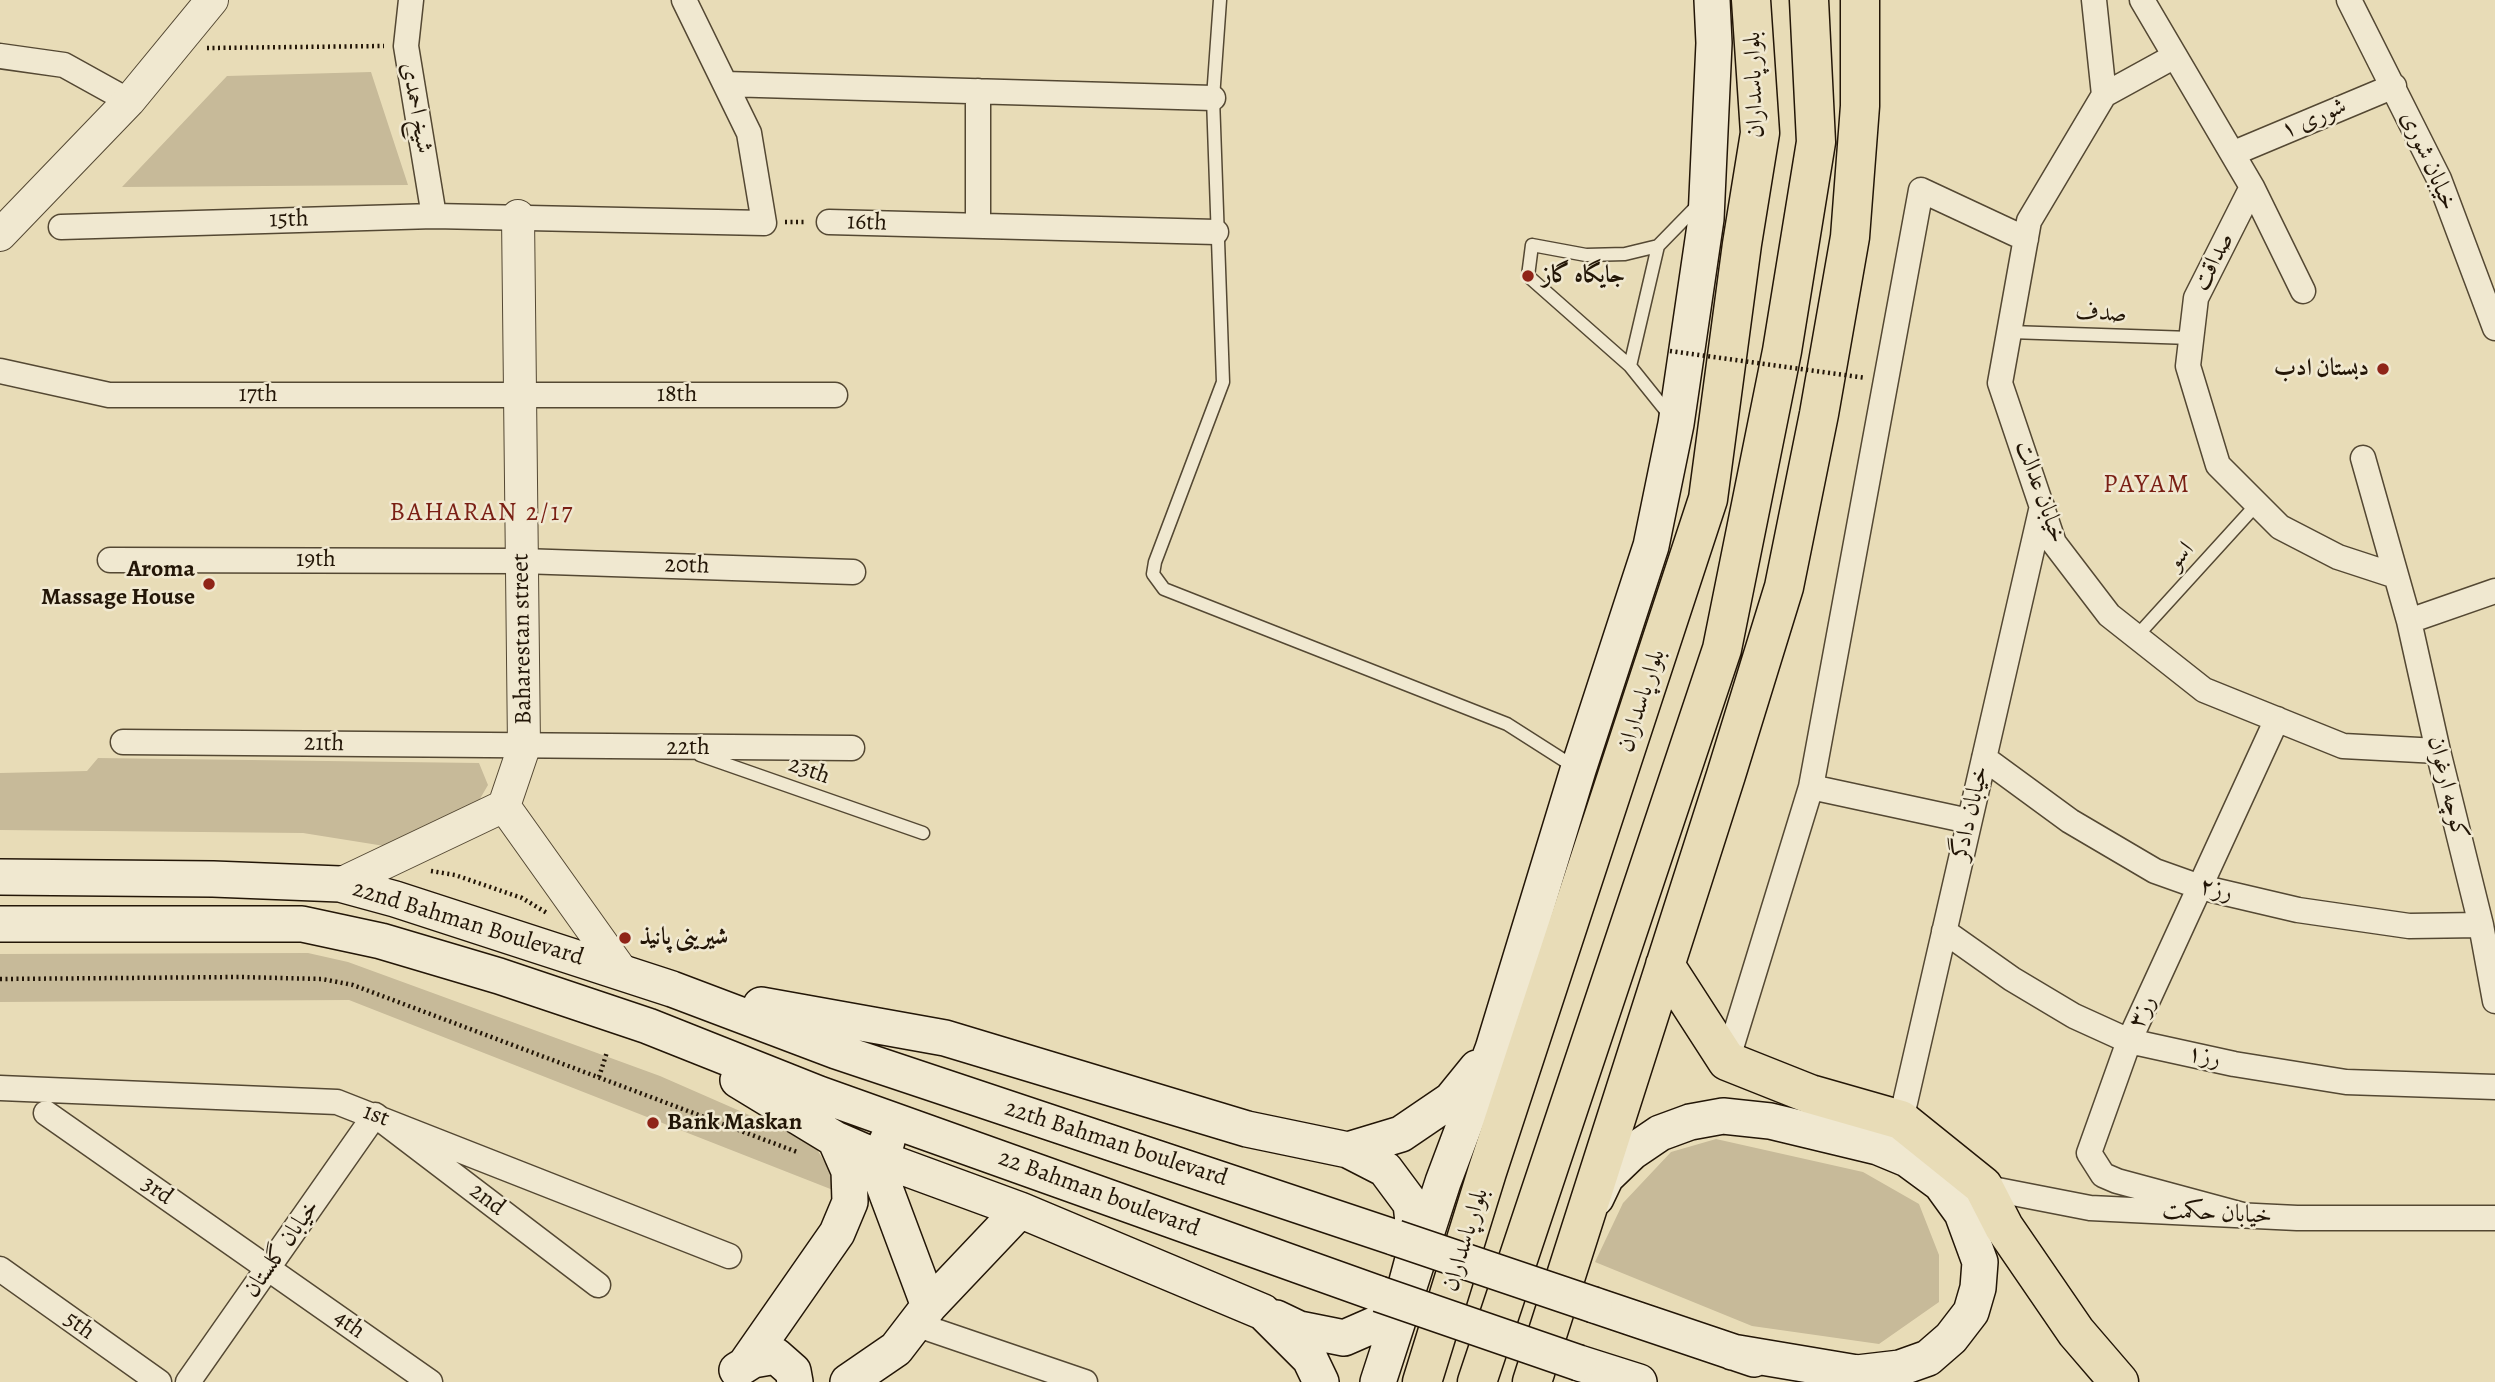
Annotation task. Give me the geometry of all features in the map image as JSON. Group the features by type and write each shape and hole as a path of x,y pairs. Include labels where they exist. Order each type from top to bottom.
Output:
{"main road":[{"path":"1378,1382 1443,1182 1493,1049 1578,770 1651,546 1676,424 1706,219 1714,43 1712,0"},
{"name":"بلوار پاسداران","path":"1422,1382 1487,1172 1708,499 1742,244 1760,133 1751,0"},
{"path":"1532,1382 1784,587 1819,414 1850,237 1860,106 1860,0"},
{"path":"1811,16 1853,173"},
{"path":"1477,1382 1722,649 1782,351 1816,142 1811,16"},
{"path":"1722,649 1784,587"},
{"name":"22nd Bahman Boulevard","path":"0,877 213,879 340,884 408,903 672,989"},
{"name":"22nd Bahman Boulevard","path":"0,924 302,924 381,941 499,976 648,1026 819,1094 910,1126"},
{"path":"1665,965 1727,1061 1810,1094 1901,1121 1983,1186 2004,1227 2076,1332 2119,1382"},
{"path":"648,1026 835,1139 1020,1210 1299,1329 1344,1338 1383,1321 1406,1285 1416,1248 1410,1204 1385,1169 1348,1150 1247,1129 945,1038 672,989"},
{"name":"22th Bahman boulevard","path":"672,989 836,1051 1732,1352"},
{"path":"1348,1150 1401,1134 1451,1100 1493,1049"},
{"path":"1580,1229 1606,1177 1632,1152 1660,1133 1690,1122 1723,1116 1770,1121 1878,1147 1908,1159 1941,1184 1962,1213 1980,1262 1978,1288 1971,1312 1951,1338 1928,1358 1900,1368 1857,1373 1732,1352"},
{"path":"910,1126 888,1138 881,1158 883,1183 922,1315"},
{"name":"22 Bahman boulevard","path":"910,1126 1379,1294 1639,1382"},
{"path":"736,1373 837,1233 850,1202 849,1171 835,1139"},
{"path":"848,1382 896,1349 922,1315 1020,1210"},
{"path":"1263,1312 1310,1359 1321,1382"},
{"path":"1732,1352 1824,1382"},
{"path":"736,1373 764,1356 776,1356 793,1371 795,1382"}],"street":[{"path":"0,235 129,101 212,0"},
{"name":"شیخ احمدی","path":"411,0 406,46 434,216"},
{"path":"518,216 764,223 749,133 684,0"},
{"path":"2094,0 2104,95 2175,56"},
{"path":"2142,0 2234,153 2303,291"},
{"name":"خیابان شوری","path":"2349,0 2439,179 2495,328"},
{"path":"0,56 64,65 129,101"},
{"path":"725,84 1213,98"},
{"name":"شوری ۱","path":"2234,153 2393,86"},
{"path":"978,91 978,226"},
{"name":"خیابان عدالت","path":"2104,95 2029,221 2000,383 2054,543 2109,615 2204,690 2343,746 2438,751"},
{"name":"صداقت","path":"2252,187 2196,298 2191,338 2188,366 2218,465 2280,527 2338,556 2396,576"},
{"path":"1727,1061 1811,787 1921,190 2026,239"},
{"name":"15th","path":"61,227 518,216"},
{"name":"Baharestan street","path":"504,806 524,747 518,216"},
{"name":"16th","path":"829,222 1216,232"},
{"name":"17th","path":"0,371 109,395 519,395"},
{"name":"18th","path":"519,395 835,395"},
{"name":"کوچه ارغوان","path":"2363,458 2409,621 2481,925 2495,1001"},
{"name":"خیابان دادگر","path":"1901,1121 2042,505"},
{"name":"19th","path":"110,560 522,561"},
{"name":"20th","path":"522,561 853,572"},
{"path":"2409,621 2495,591"},
{"name":"رز۳","path":"2243,1215 2117,1181 2103,1175 2089,1153 2129,1041 2277,719"},
{"name":"21th","path":"123,742 524,747"},
{"name":"22th","path":"524,747 852,748"},
{"name":"رز۲","path":"1984,758 2070,821 2155,871 2200,887 2298,910 2409,926 2481,925"},
{"path":"1811,787 1969,821"},
{"path":"340,884 504,806 623,973"},
{"name":"رز۱","path":"1944,930 2012,979 2074,1016 2129,1041 2234,1064 2346,1082 2495,1087"},
{"name":"1st","path":"0,1088 337,1102 729,1256"},
{"name":"3rd","path":"46,1113 268,1268"},
{"name":"خیابان گلستان","path":"188,1382 375,1115"},
{"name":"2nd","path":"375,1115 598,1285"},
{"name":"خیابان حکمت","path":"1941,1184 1983,1186 2090,1208 2297,1218 2495,1218"},
{"name":"4th","path":"268,1268 430,1382"},
{"name":"5th","path":"0,1269 159,1382"},
{"path":"922,1315 1085,1382"}],"lane":[{"path":"1220,0 1213,98 1223,382 1154,562 1153,574 1164,589 1507,724 1578,770"},
{"path":"1676,424 1630,366 1528,276 1532,245 1586,255 1625,254 1657,246 1707,196"},
{"path":"1630,366 1657,246"},
{"name":"صدف","path":"2010,332 2191,338"},
{"name":"اسو","path":"2136,637 2257,504"},
{"name":"23th","path":"680,747 923,833"}],"path":[{"path":"171,48 406,46"},
{"name":"16th","path":"764,223 829,222"},
{"path":"1670,351 1866,378"},
{"path":"422,870 455,875 522,898 554,918"},
{"path":"0,979 322,979 353,985 802,1153"},
{"path":"599,1077 607,1052"}],"shaded area":[{"path":"371,72 408,185 122,187 227,76"},
{"path":"98,758 479,763 488,785 474,809 397,848 303,833 0,830 0,773 87,771"},
{"path":"308,953 348,962 660,1076 813,1143 830,1171 833,1190 349,1000 0,1002 0,954"},
{"path":"1716,1139 1863,1172 1919,1204 1939,1255 1939,1302 1879,1344 1752,1326 1595,1262 1623,1203 1671,1152"}],"place":[{"name":"جایگاه گاز","path":"1528,276"},
{"name":"دبستان ادب","path":"2383,369"},
{"name":"Aroma Massage House","path":"209,584"},
{"name":"شیرینی پانیذ","path":"625,938"},
{"name":"Bank Maskan","path":"653,1123"}],"district":[{"name":"PAYAM","path":"2147,486"},
{"name":"BAHARAN 2/17","path":"482,514"}]}
